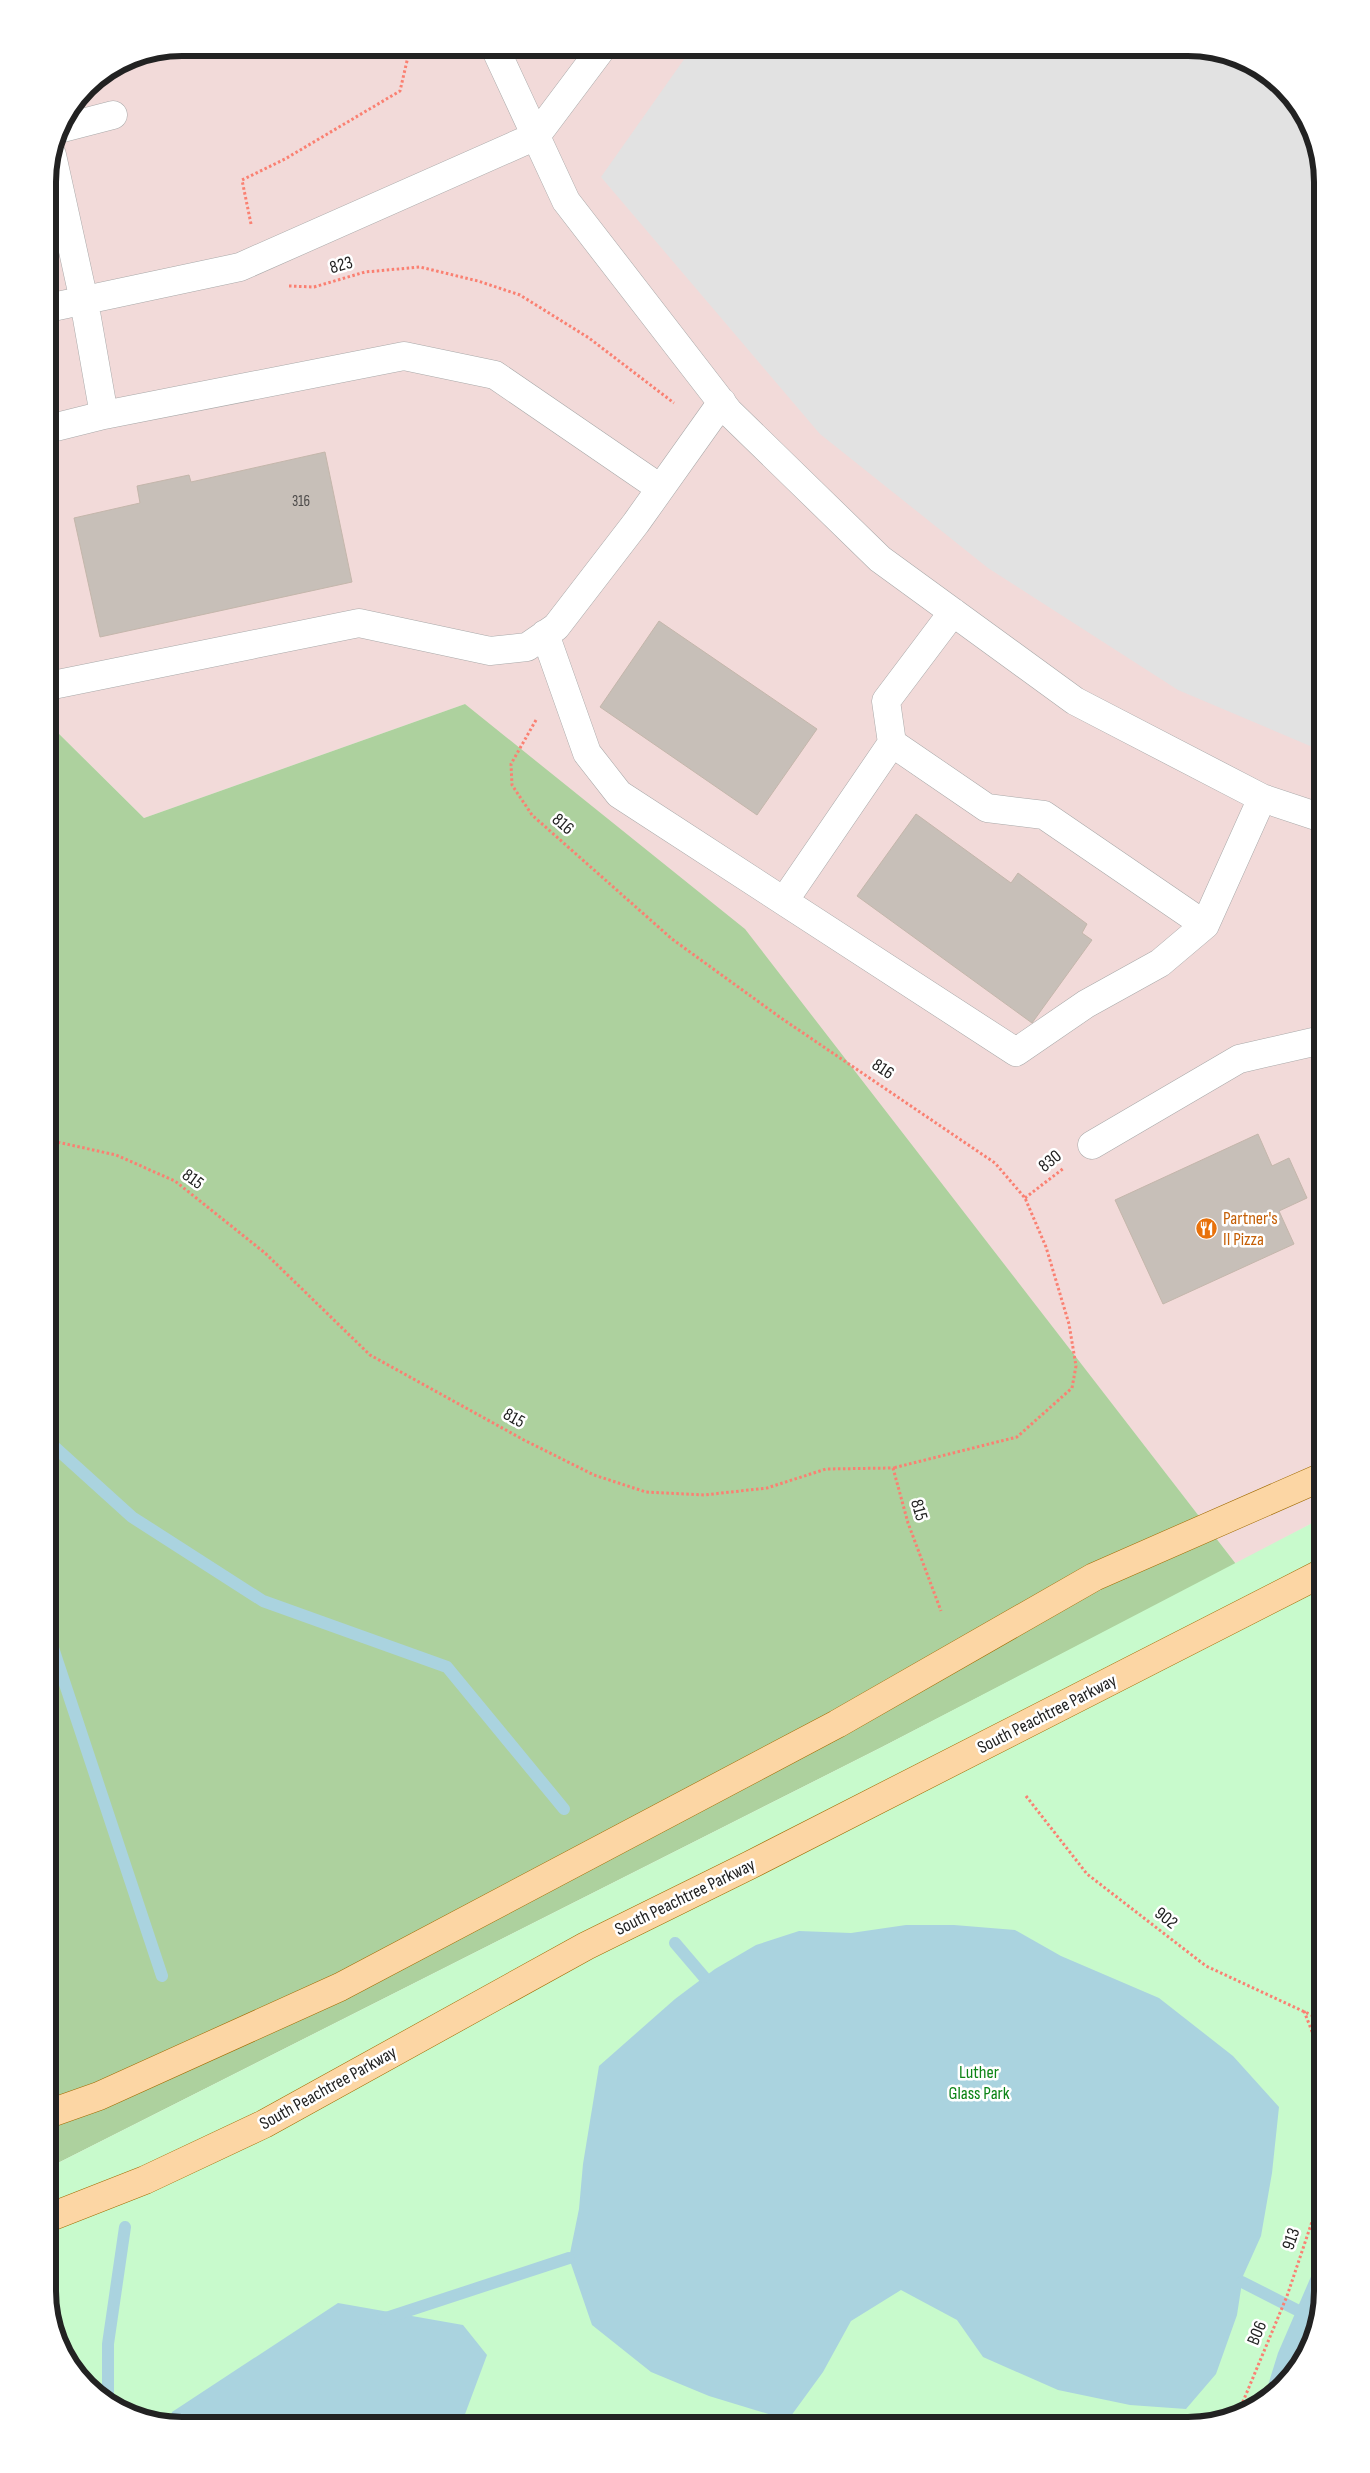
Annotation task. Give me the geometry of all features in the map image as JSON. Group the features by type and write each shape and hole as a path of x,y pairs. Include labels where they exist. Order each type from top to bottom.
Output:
{"main road":[{"path":"56,2111 99,2096 340,1987 838,1724 1094,1577 1314,1481"},
{"name":"South Peachtree Parkway","path":"56,2215 145,2180 264,2124 586,1946 759,1861 1314,1577"}],"lane":[{"path":"498,56 566,201 729,412 880,559 1075,701 1262,798 1314,815"},
{"path":"57,306 240,267 536,136 596,56"},
{"path":"70,126 113,115"},
{"path":"57,178 84,301 104,415"},
{"path":"57,427 104,415 404,356 496,375 660,488"},
{"path":"57,684 359,623 490,651 527,647 556,627 722,402"},
{"path":"784,901 892,743 886,701 953,612"},
{"path":"545,634 587,753 619,794 1016,1052 1086,1004 1160,964 1205,925 1262,798"},
{"path":"892,743 987,808 1044,815 1205,925"},
{"path":"1092,1145 1239,1059 1314,1042"}],"path":[{"path":"258,259 242,180 285,159 400,91 408,56"},
{"name":"823","path":"258,259 281,285 314,287 365,272 420,267 520,294 588,338 705,426"},
{"name":"816","path":"560,676 512,764 512,785 532,815 672,939 781,1018 995,1163 1025,1198 1046,1247 1069,1324 1076,1366 1072,1388 1017,1437 893,1468"},
{"name":"815","path":"57,1142 116,1155 175,1181 265,1253 370,1355 524,1440 594,1474 646,1492 704,1494 767,1488 826,1469 893,1468 908,1523 941,1611"},
{"name":"830","path":"1025,1198 1092,1145"},
{"name":"902","path":"1026,1796 1087,1874 1206,1966 1314,2016"},
{"path":"1303,2010 1314,2037"},
{"name":"913","path":"1286,2296 1314,2215"},
{"name":"B06","path":"1242,2404 1286,2296"}],"shaded area":[{"path":"182,56 1204,57 1236,66 1251,73 1277,93 1297,119 1307,142 1314,182 1314,1522 1236,1564 929,1168 465,704 144,818 57,732 57,174 61,149 73,119 87,99 112,77 126,69 149,61"},
{"path":"686,56 1204,57 1236,66 1265,82 1288,105 1297,119 1307,142 1314,182 1314,748 1178,690 988,568 820,434 601,177"}],"green space":[{"path":"465,704 745,929 1236,1564 882,1747 56,2164 57,732 144,818"},
{"name":"Luther Glass Park","path":"1314,1522 1314,2291 1311,2316 1301,2347 1288,2368 1265,2391 1236,2407 1213,2414 1188,2417 166,2416 134,2407 119,2400 105,2391 82,2368 66,2339 59,2316 56,2291 56,2164 882,1747"}],"water":[{"path":"906,1925 954,1925 1015,1930 1061,1956 1159,1998 1233,2056 1279,2107 1272,2173 1261,2236 1243,2276 1237,2315 1216,2374 1186,2409 1130,2405 1058,2390 983,2357 957,2320 901,2290 851,2321 823,2372 790,2417 777,2417 709,2396 651,2372 592,2325 569,2258 579,2209 583,2164 599,2066 675,1999 715,1969 756,1945 799,1931 851,1933"},
{"path":"1314,2270 1311,2316 1301,2347 1288,2368 1267,2389 1278,2353"},
{"path":"338,2303 463,2325 487,2355 464,2416 171,2416 172,2412"}],"building":[{"path":"325,452 352,582 100,637 74,518 140,503 137,486 189,475 191,482"},
{"path":"659,621 817,729 757,815 600,707"},
{"path":"916,814 1011,883 1018,873 1087,924 1082,933 1092,940 1032,1023 857,896"},
{"name":"Partner's II Pizza","path":"1258,1134 1272,1166 1289,1158 1307,1198 1279,1211 1294,1244 1163,1304 1115,1200"}],"waterway":[{"path":"56,1449 132,1517 263,1601 447,1667 564,1809"},
{"path":"56,1658 162,1976"},
{"path":"675,1943 704,1977"},
{"path":"108,2393 108,2344 125,2227"},
{"path":"383,2319 569,2258"},
{"path":"1242,2282 1297,2310"}],"place":[{"name":"Partner's II Pizza","path":"1207,1228"}]}
